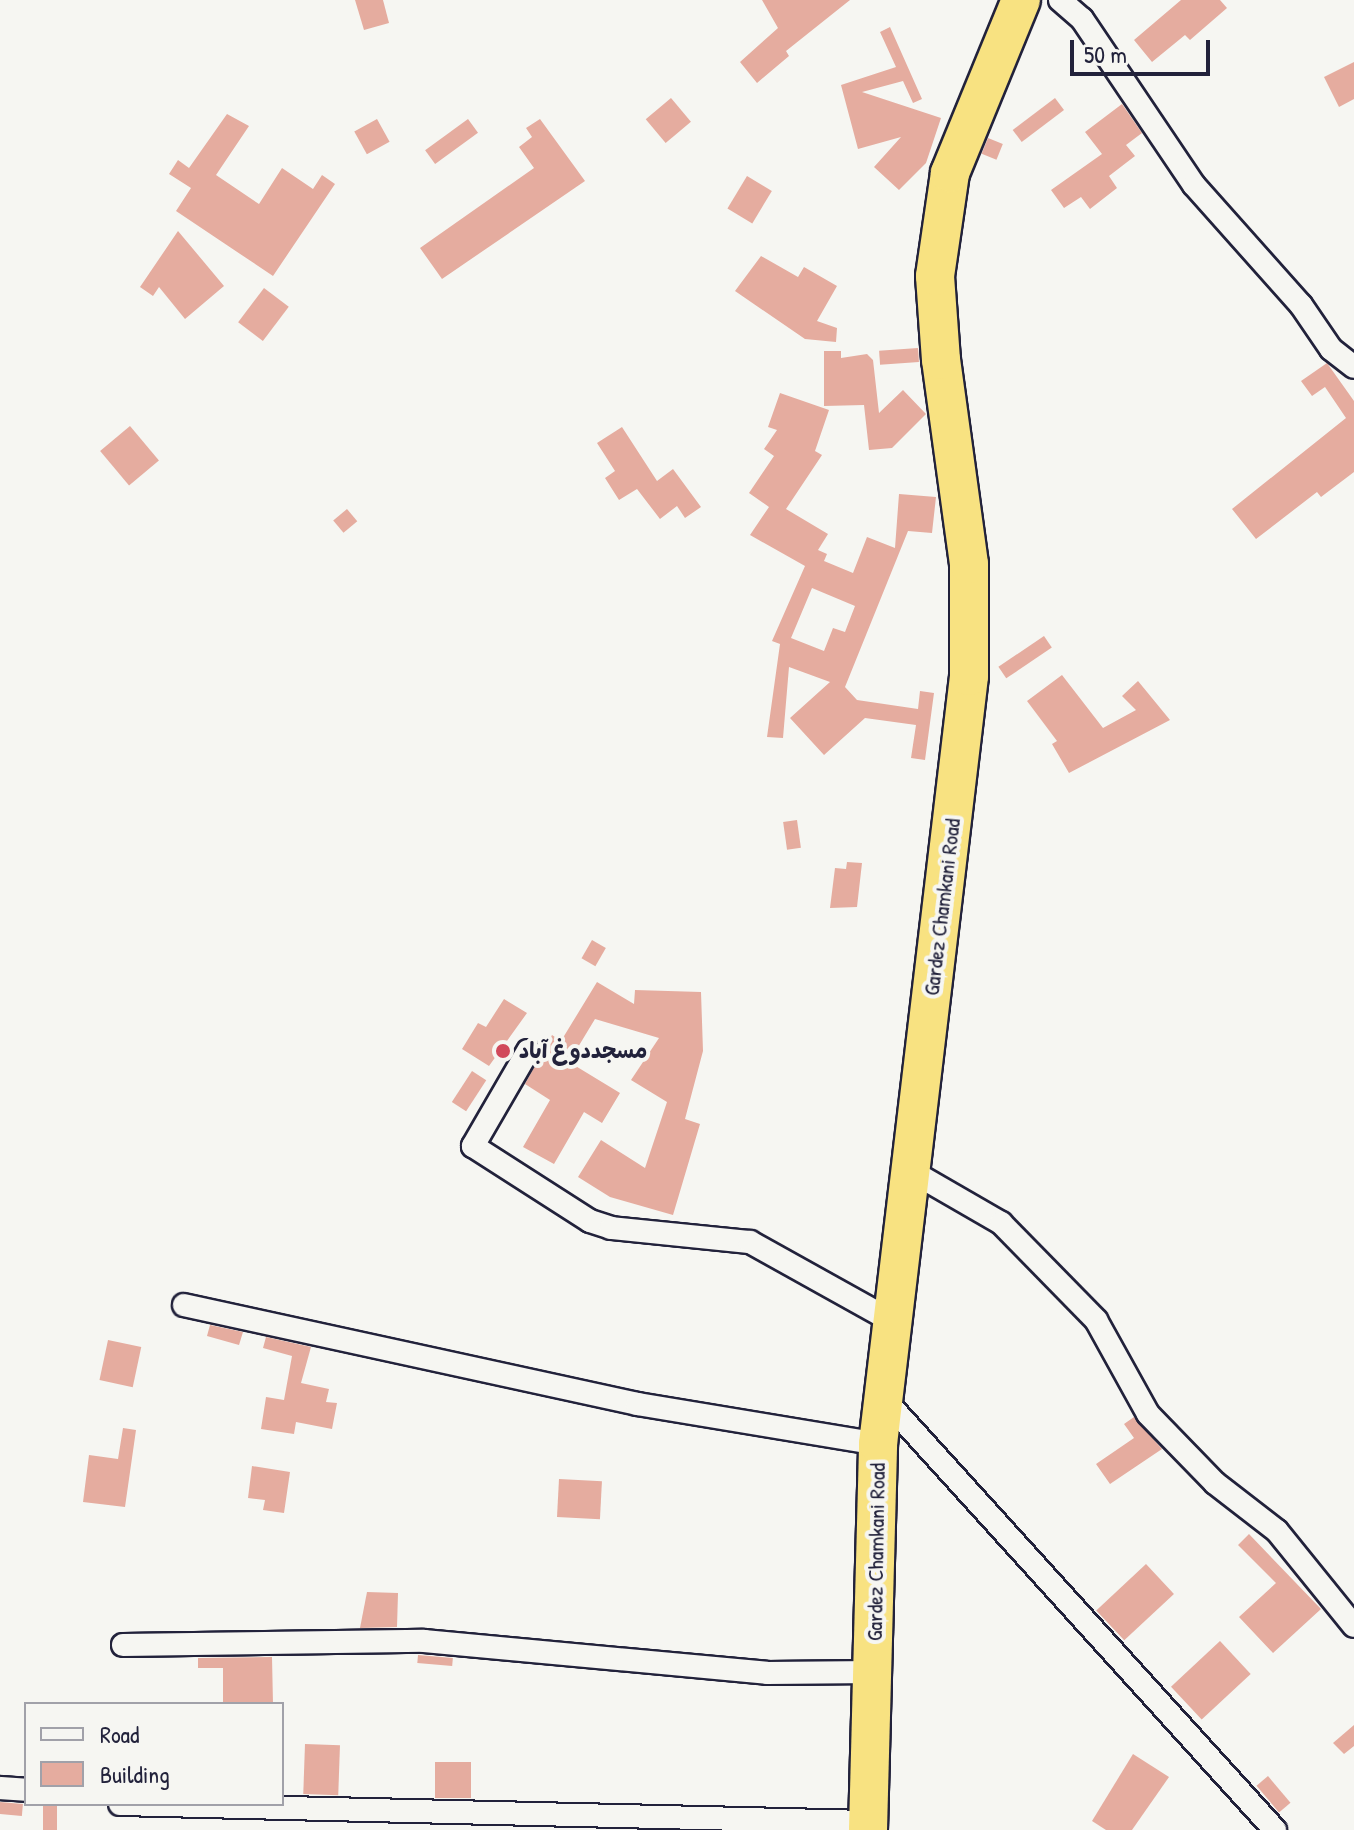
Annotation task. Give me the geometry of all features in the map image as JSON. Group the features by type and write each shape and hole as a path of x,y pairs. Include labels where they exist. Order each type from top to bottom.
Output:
{"highway":[{"name":"Gardez Chamkani Road","path":"868,1826 878,1444 969,676 969,564 935,276 950,173 1021,0"}],"street":[{"path":"1060,0 1082,19 1194,185 1301,305 1331,349 1354,367"},
{"path":"528,1051 473,1146 590,1221 611,1228 750,1242 892,1321"},
{"path":"911,1171 1001,1223 1096,1320 1148,1414 1215,1483 1277,1531 1354,1626"},
{"path":"184,1305 637,1404 878,1444"},
{"path":"884,1399 1275,1830"},
{"path":"123,1645 424,1641 767,1673 874,1672"},
{"path":"0,1788 24,1790"},
{"path":"188,1806 868,1826"}],"building":[{"path":"355,0 383,0 389,23 364,30"},
{"path":"762,0 850,0 786,51 789,56 757,83 740,62 778,28"},
{"path":"1181,0 1220,0 1227,8 1190,40 1185,35 1152,62 1134,40"},
{"path":"890,27 922,99 913,103 903,81 862,92 941,118 926,163 899,190 874,167 901,137 858,149 841,85 896,67 880,32"},
{"path":"1354,62 1354,99 1339,107 1324,77"},
{"path":"671,98 691,122 666,143 646,119"},
{"path":"1055,98 1064,110 1022,142 1013,130"},
{"path":"1122,104 1142,133 1126,145 1135,156 1109,176 1117,188 1090,209 1081,197 1064,208 1051,190 1102,154 1085,132"},
{"path":"227,114 249,126 216,175 259,204 282,168 313,189 322,175 335,184 273,276 176,211 191,188 169,174 178,160 189,168"},
{"path":"377,119 390,142 367,154 354,132"},
{"path":"468,119 478,133 435,164 425,150"},
{"path":"540,119 585,181 442,279 420,248 534,168 519,147 532,137 526,128"},
{"path":"988,138 1003,144 996,160 982,154"},
{"path":"747,176 772,191 752,224 727,209"},
{"path":"178,231 224,286 185,319 159,287 153,296 140,287"},
{"path":"761,256 798,277 804,267 837,286 817,321 837,328 836,342 805,339 735,291"},
{"path":"264,288 289,307 263,341 238,322"},
{"path":"918,348 919,362 880,365 879,351"},
{"path":"824,351 841,351 841,358 867,354 873,360 879,413 903,390 926,414 892,448 869,450 864,405 824,406"},
{"path":"1327,363 1354,401 1354,472 1321,497 1317,492 1256,539 1232,509 1346,418 1325,387 1312,396 1301,381"},
{"path":"780,393 829,410 815,451 822,455 786,509 828,534 818,550 827,554 824,561 853,573 867,537 895,548 899,494 936,497 932,533 908,531 845,687 857,700 918,709 920,691 934,693 925,760 911,758 916,725 865,718 824,755 790,718 830,682 789,667 783,738 767,737 780,644 772,641 805,566 750,535 769,507 749,493 774,456 764,449 777,430 768,427","holes":["812,588 855,606 845,632 833,628 824,651 791,638"]},
{"path":"130,426 159,460 129,486 100,451"},
{"path":"622,427 657,481 673,469 701,507 685,518 677,506 660,519 637,489 619,500 605,478 615,471 597,443"},
{"path":"347,509 357,521 343,533 333,521"},
{"path":"1044,636 1052,648 1006,678 998,667"},
{"path":"1062,675 1103,728 1136,710 1122,696 1138,681 1170,720 1069,773 1052,744 1057,741 1027,701"},
{"path":"797,820 801,848 787,850 783,822"},
{"path":"847,862 862,863 857,907 830,908 835,868 846,869"},
{"path":"592,940 606,948 595,966 582,958"},
{"path":"597,982 634,1004 635,990 701,992 703,1051 685,1119 700,1124 673,1215 610,1197 578,1177 601,1140 645,1168 667,1102 631,1080 659,1038 595,1019 569,1062 620,1093 602,1123 584,1112 554,1164 523,1147 550,1100 525,1084 552,1035 561,1041"},
{"path":"504,999 527,1013 489,1066 462,1049 478,1023 486,1027"},
{"path":"472,1071 486,1080 466,1111 452,1102"},
{"path":"210,1325 243,1332 239,1345 207,1336"},
{"path":"266,1337 311,1347 301,1383 329,1389 326,1402 337,1403 332,1429 296,1422 294,1434 261,1429 266,1397 284,1400 292,1356 263,1348"},
{"path":"108,1340 141,1347 133,1387 99,1380"},
{"path":"1134,1417 1162,1449 1110,1484 1096,1464 1134,1438 1124,1424"},
{"path":"123,1428 136,1430 125,1507 83,1502 89,1455 118,1459"},
{"path":"252,1466 290,1472 284,1513 263,1510 265,1500 248,1498"},
{"path":"559,1479 602,1481 600,1519 557,1517"},
{"path":"1249,1534 1321,1609 1273,1653 1239,1617 1276,1583 1238,1545"},
{"path":"1146,1564 1174,1594 1124,1640 1096,1610"},
{"path":"367,1592 398,1593 397,1627 360,1628"},
{"path":"1220,1641 1251,1674 1202,1720 1171,1687"},
{"path":"418,1655 453,1658 452,1666 417,1663"},
{"path":"272,1657 273,1702 223,1702 223,1668 198,1668 198,1658"},
{"path":"1354,1725 1354,1746 1344,1754 1333,1743"},
{"path":"305,1744 340,1745 338,1795 303,1794"},
{"path":"1133,1754 1169,1777 1132,1830 1106,1830 1092,1821"},
{"path":"435,1762 471,1762 471,1798 435,1798"},
{"path":"1268,1776 1290,1803 1279,1812 1257,1786"},
{"path":"0,1802 23,1804 22,1816 0,1814"},
{"path":"43,1806 57,1806 57,1830 43,1830"}],"place":[{"name":"مسجددوغ آباد","path":"503,1051"}]}
